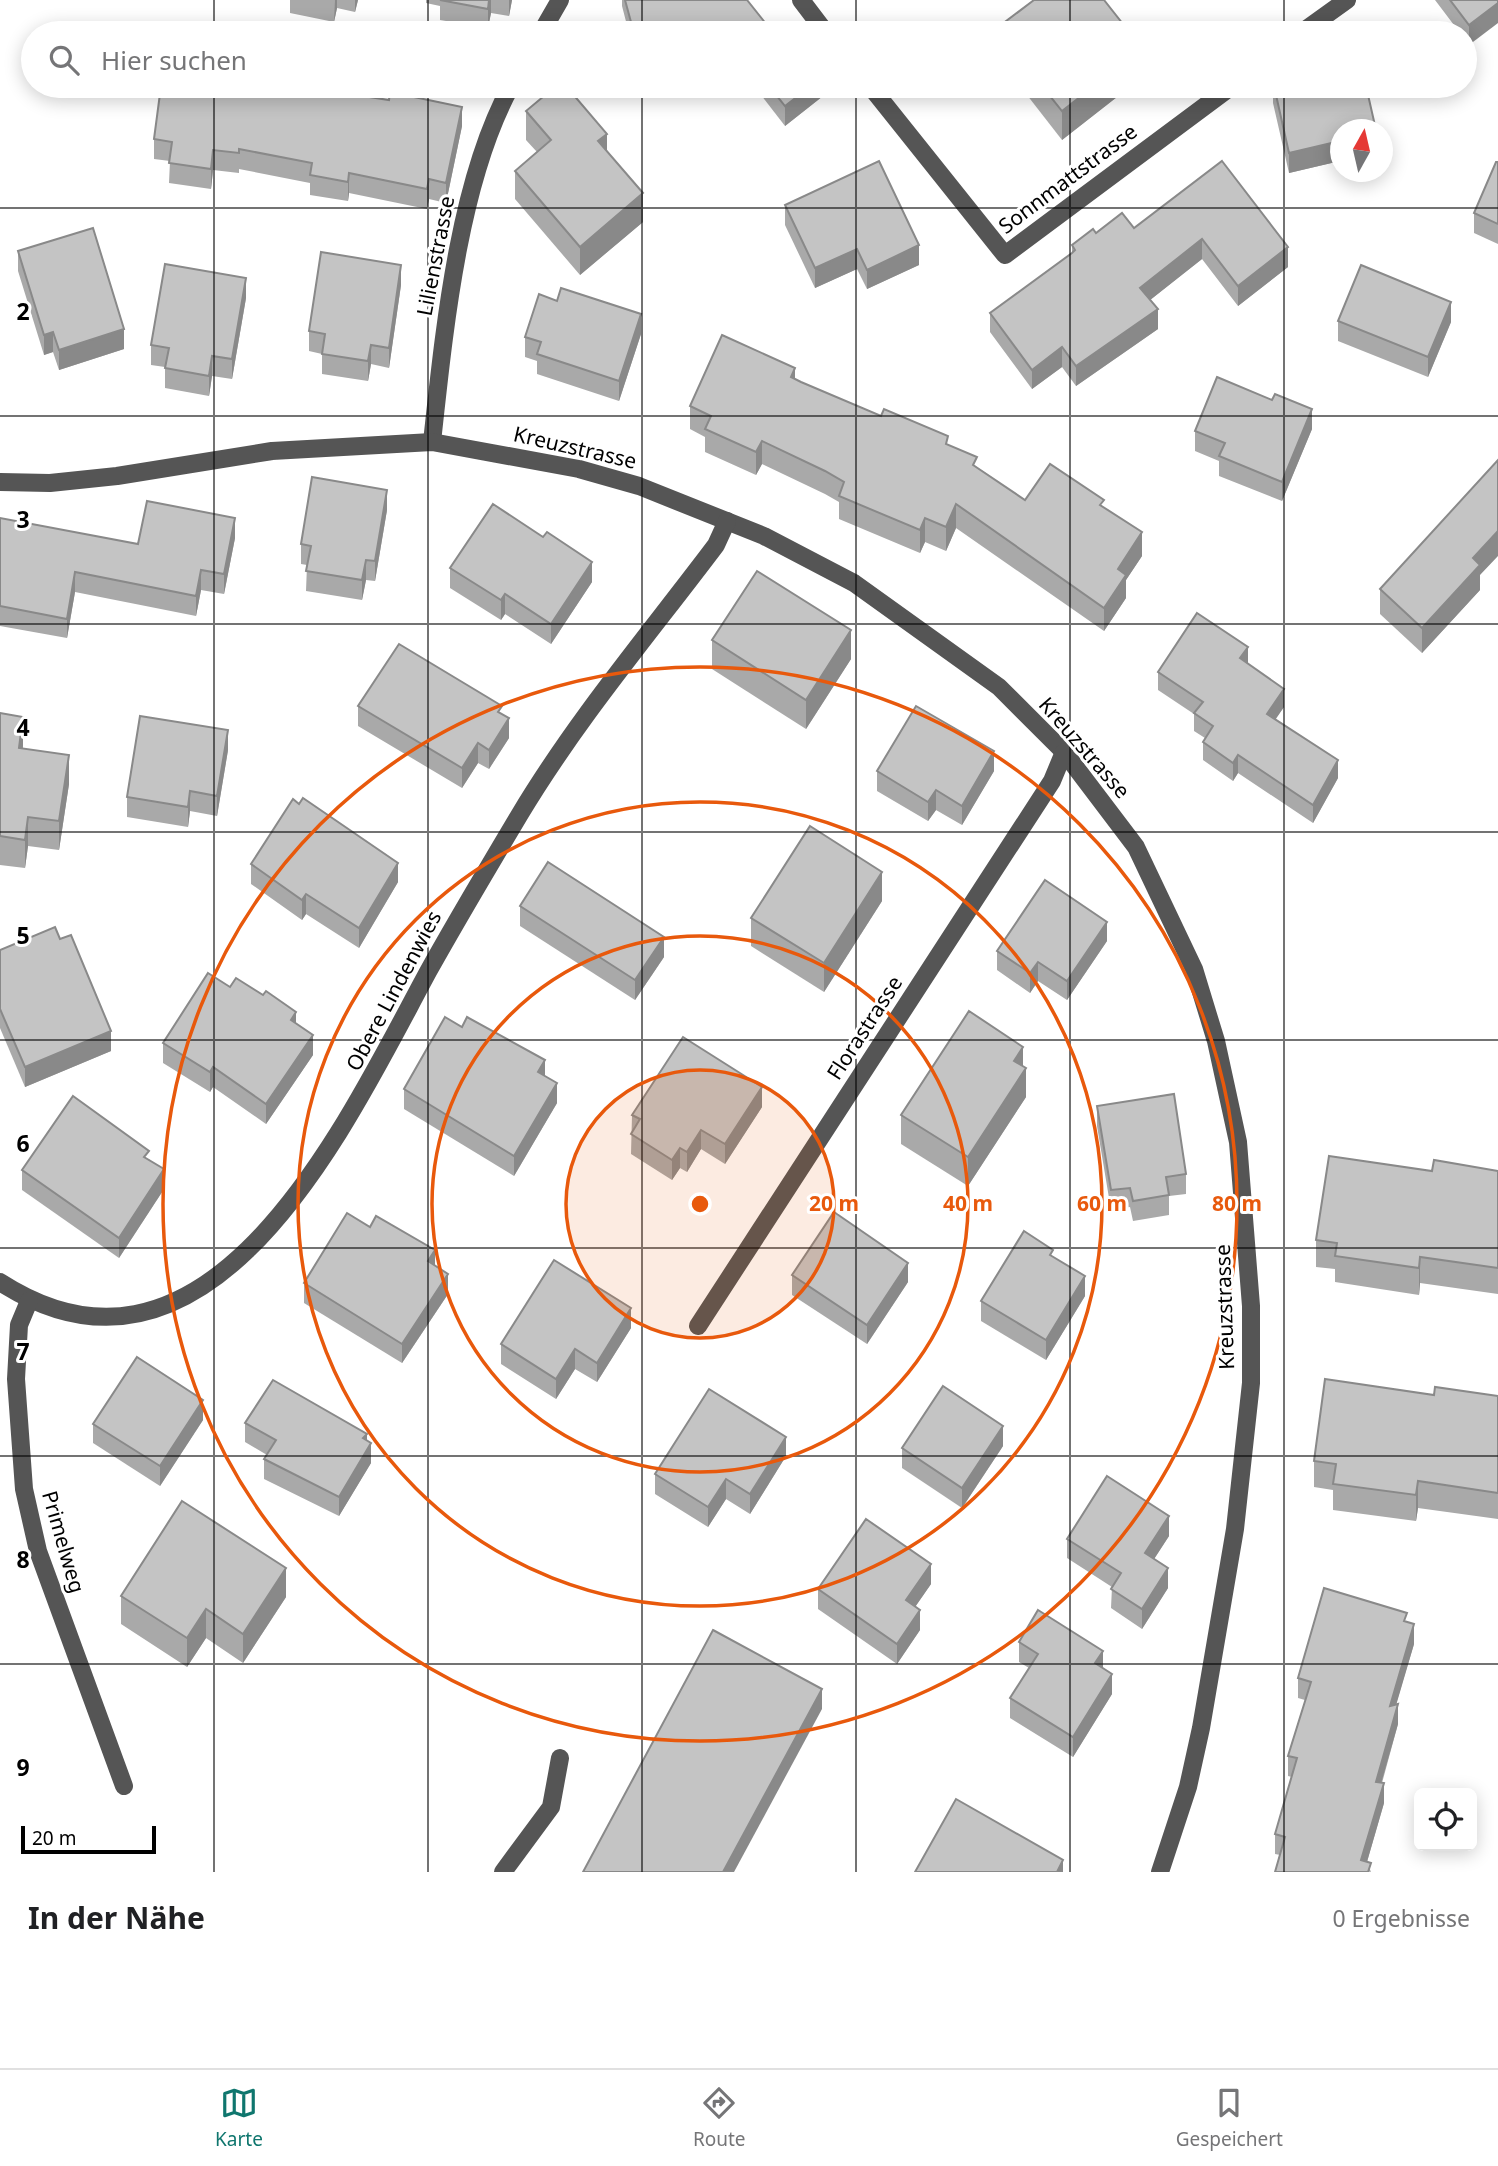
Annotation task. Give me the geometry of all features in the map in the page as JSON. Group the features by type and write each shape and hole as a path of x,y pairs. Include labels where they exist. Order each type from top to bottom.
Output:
{"street":[{"path":"548,21 560,0"},
{"path":"801,0 817,21"},
{"path":"1318,21 1348,0"},
{"name":"Lilienstrasse","path":"432,442 444,336 470,201 482,153 506,98"},
{"name":"Sonnmattstrasse","path":"880,98 1005,256 1216,98"},
{"name":"Kreuzstrasse","path":"0,482 50,483 117,476 272,451 432,442 579,469 639,486 764,536 854,583 909,620 999,688 1064,752 1136,847 1189,959 1216,1041 1238,1142 1251,1306 1252,1360 1247,1423 1235,1529 1201,1728 1188,1787 1160,1872"},
{"name":"Obere Lindenwies","path":"0,1282 29,1301 71,1313 137,1314 205,1288 226,1272 258,1239 324,1160 371,1083 435,960 545,773 716,545 727,521"},
{"name":"Florastrasse","path":"698,1326 1052,781 1064,752"},
{"name":"Primelweg","path":"29,1301 19,1325 16,1379 24,1489 38,1551 124,1786"},
{"path":"503,1872 551,1807 560,1758"}],"building":[{"path":"440,0 489,0 488,9"},
{"path":"625,0 747,0 764,21 631,21"},
{"path":"1034,0 1104,0 1121,21 1006,21"},
{"path":"1450,0 1498,0 1498,3 1474,21 1466,21"},
{"path":"159,98 419,98 462,107 446,183 429,179 427,189 349,173 348,182 310,175 312,163 239,149 239,153 213,150 211,169 169,163 172,142 154,139"},
{"path":"542,98 576,98 607,134 598,141 643,193 580,247 515,171 551,140 526,111"},
{"path":"779,98 795,98 785,106"},
{"path":"1052,98 1079,98 1062,111"},
{"path":"1277,98 1369,98 1374,119 1330,119 1330,143 1289,153"},
{"path":"879,161 919,245 867,270 857,249 815,268 785,205"},
{"path":"1222,161 1288,247 1238,286 1202,239 1140,288 1158,309 1076,366 1062,347 1032,370 990,313 1072,253 1075,250 1072,245 1093,229 1096,233 1122,213 1134,228"},
{"path":"1498,162 1498,224 1474,213"},
{"path":"93,228 124,329 59,350 53,332 44,335 18,251"},
{"path":"321,252 401,265 389,348 371,345 368,361 322,354 325,334 309,331"},
{"path":"165,264 246,278 232,359 212,356 209,376 165,368 169,348 151,345"},
{"path":"1361,265 1451,302 1428,357 1338,321"},
{"path":"561,288 641,314 619,381 537,354 541,342 525,337 539,294 557,301"},
{"path":"722,335 795,368 791,377 801,382 881,416 884,409 948,436 946,444 977,457 973,465 1025,500 1050,464 1104,500 1100,505 1142,532 1118,569 1126,575 1104,608 956,504 946,527 925,518 920,530 839,496 844,482 762,441 756,452 705,429 711,416 690,406"},
{"path":"1217,377 1272,400 1275,394 1312,409 1282,482 1219,456 1225,443 1195,431"},
{"path":"1498,460 1498,531 1473,558 1480,565 1422,628 1380,589"},
{"path":"312,477 387,490 375,561 366,560 362,580 306,571 311,546 301,544"},
{"path":"147,501 235,518 224,574 201,570 196,596 75,572 67,619 0,606 0,518 138,544"},
{"path":"493,504 543,537 547,532 592,562 551,624 505,594 501,600 450,568"},
{"path":"757,571 851,630 806,700 712,640"},
{"path":"1197,613 1248,647 1240,658 1284,689 1267,714 1338,760 1313,805 1238,755 1233,763 1203,742 1213,726 1194,713 1203,702 1158,672"},
{"path":"399,644 502,706 498,712 509,718 489,750 478,743 462,768 358,706"},
{"path":"916,706 994,751 962,806 936,790 928,802 877,771"},
{"path":"0,713 23,717 19,748 69,755 59,821 28,817 25,840 0,836"},
{"path":"140,716 228,730 217,796 190,791 188,807 127,797"},
{"path":"303,798 398,863 359,928 306,894 302,900 251,864 293,799 299,804"},
{"path":"810,826 882,872 824,963 751,918"},
{"path":"548,862 664,937 635,980 520,906"},
{"path":"1045,880 1107,922 1067,981 1038,962 1030,973 997,951"},
{"path":"55,927 60,939 71,935 111,1031 25,1067 0,1009 0,950"},
{"path":"208,973 230,987 236,978 263,995 266,991 296,1012 291,1020 313,1035 266,1104 213,1067 210,1072 163,1043"},
{"path":"969,1011 1023,1047 1014,1061 1026,1068 968,1157 901,1115"},
{"path":"445,1017 462,1027 467,1017 545,1060 538,1072 557,1083 514,1156 404,1089"},
{"path":"683,1037 762,1087 725,1144 701,1130 687,1152 680,1148 672,1160 631,1134 640,1119 632,1115"},
{"path":"1174,1094 1186,1174 1166,1177 1169,1195 1133,1201 1130,1188 1111,1190 1097,1106"},
{"path":"73,1096 149,1151 144,1157 164,1169 119,1238 22,1170"},
{"path":"1329,1156 1432,1171 1434,1160 1498,1171 1498,1268 1420,1257 1419,1268 1335,1256 1337,1243 1316,1240"},
{"path":"834,1212 908,1263 867,1325 792,1275"},
{"path":"347,1213 370,1227 376,1216 435,1250 428,1261 448,1274 402,1344 304,1283"},
{"path":"1024,1231 1053,1250 1050,1255 1085,1276 1046,1340 981,1301"},
{"path":"554,1260 631,1308 597,1363 575,1349 556,1379 501,1344"},
{"path":"137,1357 203,1400 160,1466 93,1424"},
{"path":"1325,1379 1434,1395 1435,1387 1498,1396 1498,1493 1418,1481 1416,1495 1333,1484 1336,1464 1314,1461"},
{"path":"273,1380 367,1434 363,1438 371,1443 339,1497 264,1459 276,1440 245,1423"},
{"path":"943,1386 1003,1426 962,1488 902,1448"},
{"path":"709,1389 786,1437 750,1494 726,1479 708,1507 655,1474"},
{"path":"1107,1476 1169,1516 1145,1553 1168,1568 1142,1609 1111,1589 1121,1573 1067,1539"},
{"path":"182,1501 286,1568 243,1634 206,1609 187,1638 121,1596"},
{"path":"866,1519 931,1564 906,1600 920,1610 897,1644 818,1589"},
{"path":"1324,1588 1407,1613 1404,1621 1414,1624 1390,1706 1398,1704 1376,1782 1384,1783 1361,1860 1371,1863 1368,1872 1275,1872 1285,1837 1275,1834 1297,1758 1288,1756 1311,1682 1298,1678"},
{"path":"1038,1610 1103,1651 1095,1663 1112,1674 1073,1737 1010,1698 1038,1654 1019,1642"},
{"path":"713,1630 822,1689 723,1872 583,1872"},
{"path":"956,1799 1063,1860 1057,1872 915,1872"}]}
